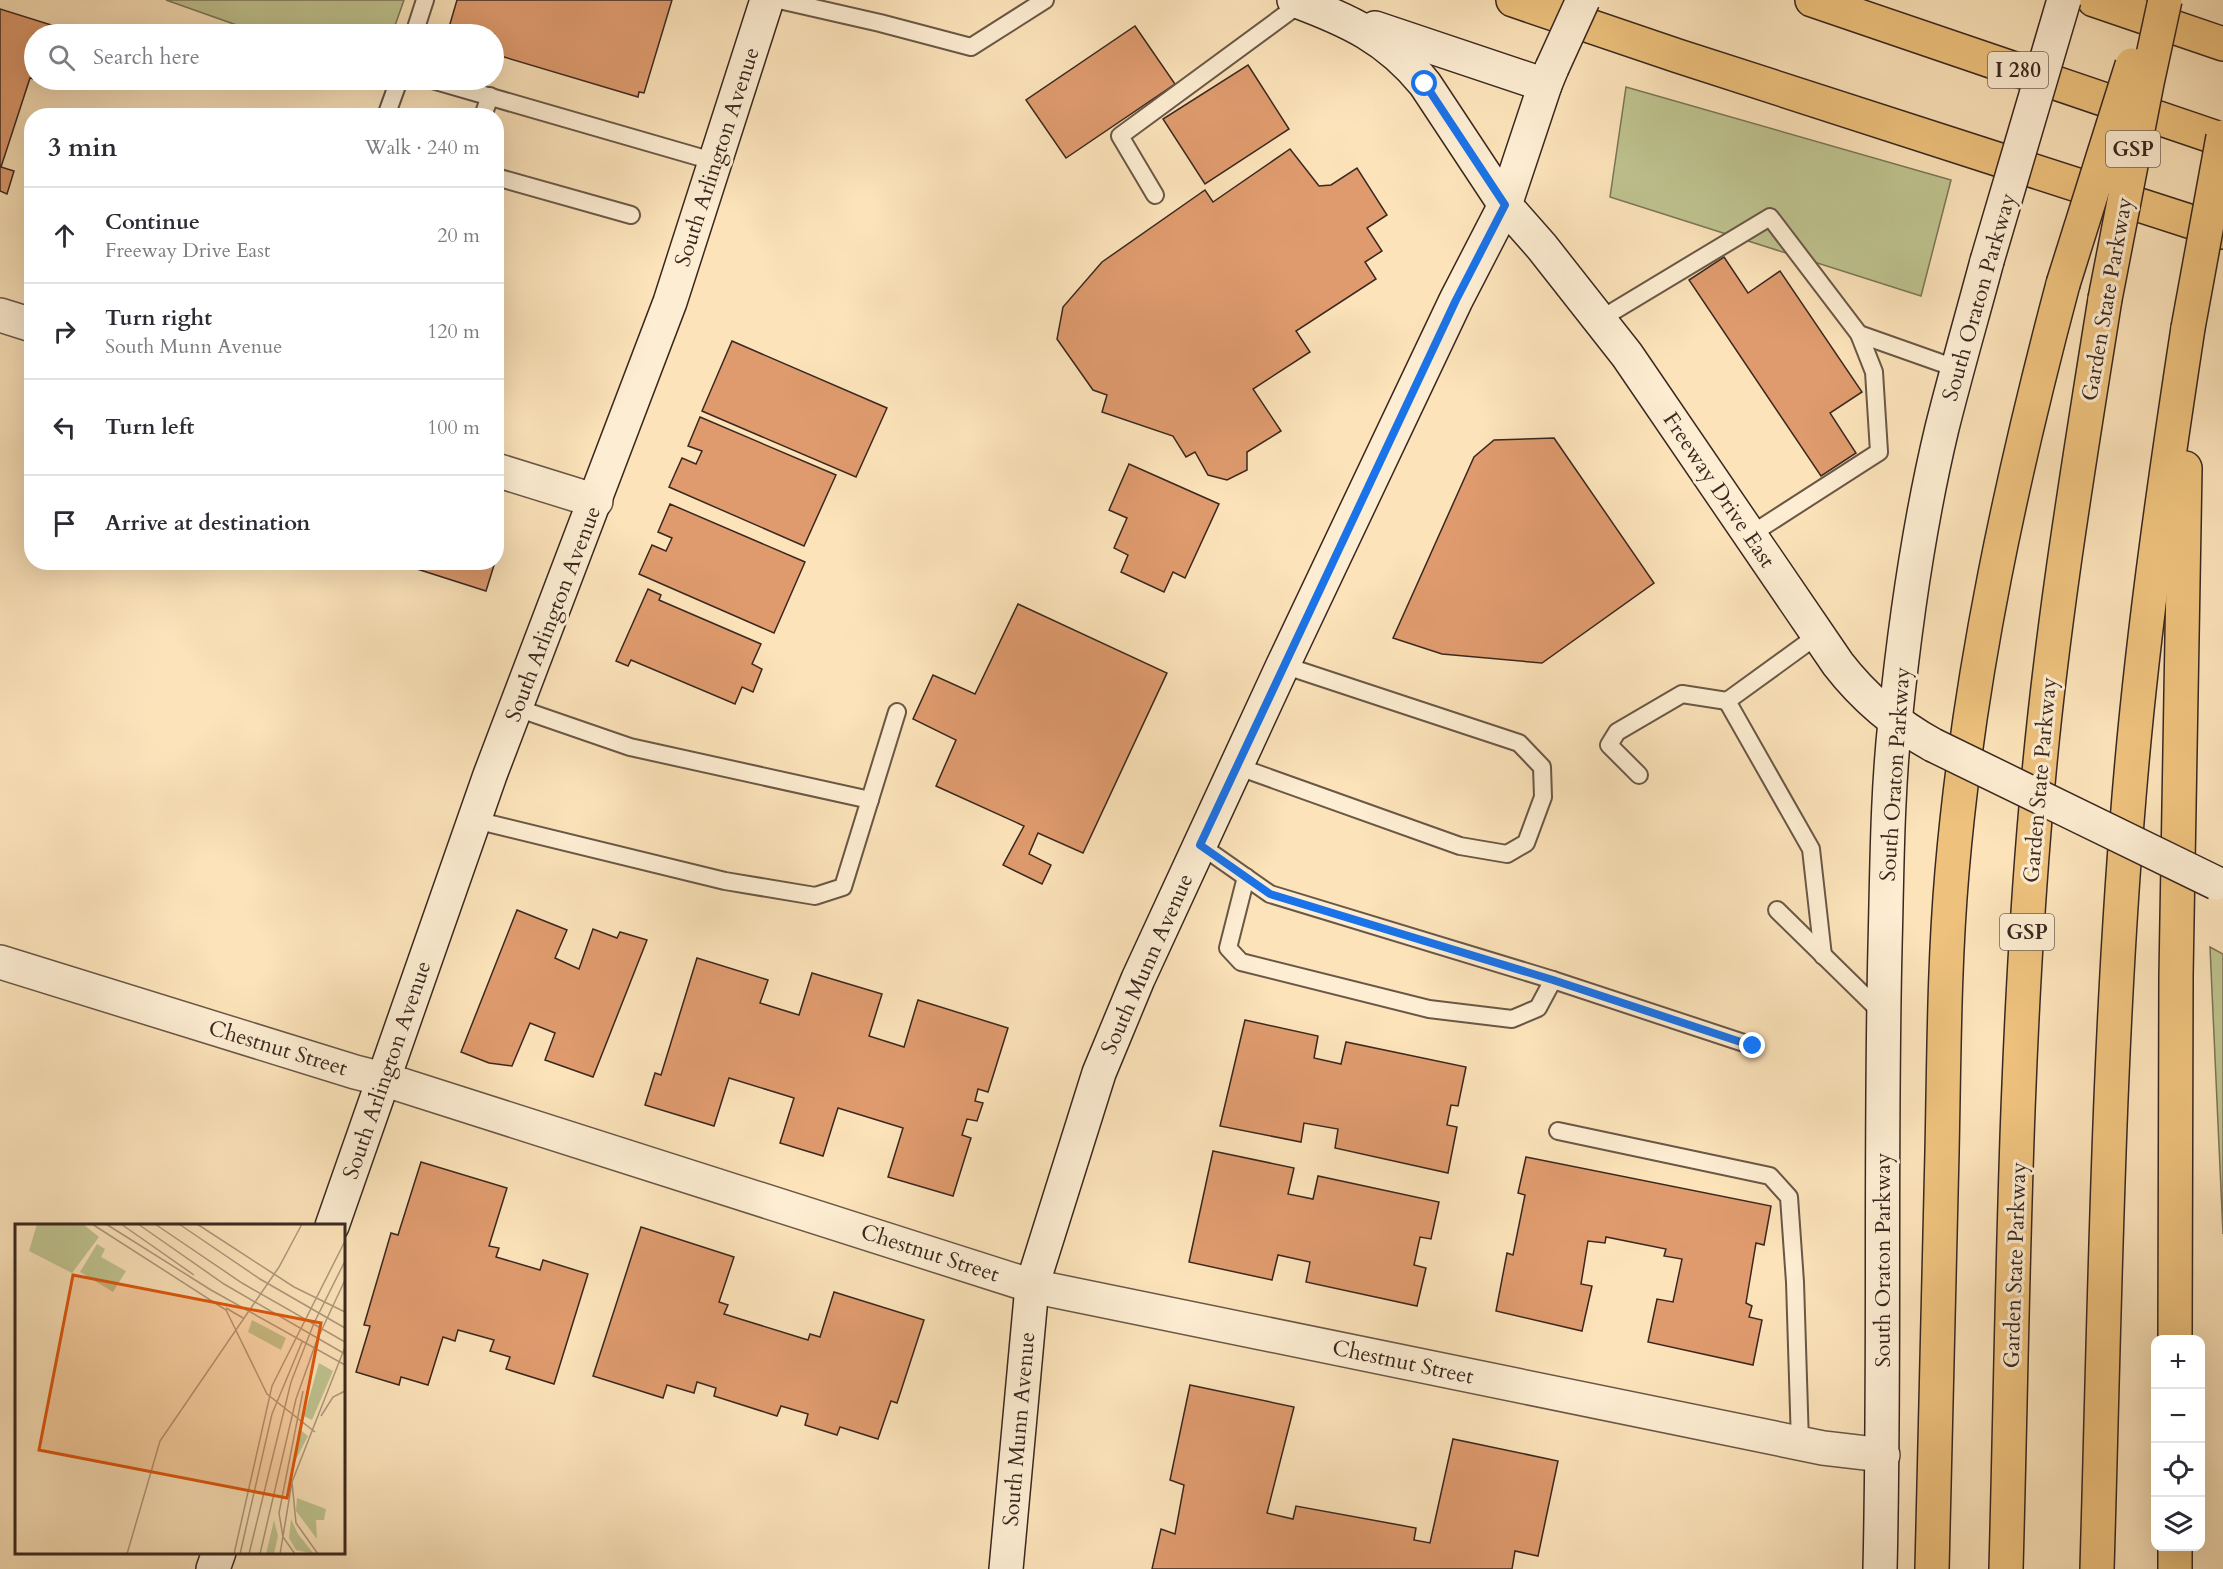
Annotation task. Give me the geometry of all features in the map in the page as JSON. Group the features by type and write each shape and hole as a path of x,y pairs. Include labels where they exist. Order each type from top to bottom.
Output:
{"highway":[{"path":"1514,0 1678,56 2223,231"},
{"path":"1545,0 1678,56"},
{"name":"I 280","path":"1812,0 2223,138"},
{"path":"2094,0 2223,44"},
{"path":"1932,1569 1946,976 1952,869 1970,720 1988,614 2032,404 2063,284 2153,0"},
{"name":"Garden State Parkway","path":"2006,1569 2020,1068 2032,849 2063,570 2105,299 2165,0"},
{"path":"2097,1569 2109,1144 2121,899 2132,763 2147,623 2188,328 2223,138"},
{"path":"2175,1335 2176,976 2188,328"},
{"path":"2175,1551 2175,1569"}],"main road":[{"name":"South Arlington Avenue","path":"333,1224 475,820 670,302 767,0"},
{"name":"South Munn Avenue","path":"1006,1569 1032,1286 1099,1073 1138,979 1236,765 1456,300 1505,205 1549,77 1582,0"},
{"name":"South Oraton Parkway","path":"1880,1569 1883,1455 1883,1015 1889,818 1895,722 1906,627 1922,525 1942,431 1987,261 2064,0"},
{"path":"1306,4 1549,77"},
{"name":"Freeway Drive East","path":"1306,4 1379,39 1411,67 1425,84 1505,205 1542,247 1627,355 1856,687 1895,722 1933,745 2219,885"},
{"path":"0,315 24,322"},
{"path":"504,472 596,501"},
{"name":"Chestnut Street","path":"0,962 383,1079 1032,1286 1800,1443 1883,1455"},
{"path":"213,1569 218,1554"}],"lane":[{"path":"417,24 425,0"},
{"path":"779,0 971,47 1045,0"},
{"path":"1155,195 1120,136 1306,4"},
{"path":"389,108 395,90"},
{"path":"468,90 716,162"},
{"path":"486,108 490,96"},
{"path":"504,179 631,215"},
{"path":"1599,320 1770,218 1859,334 1874,372 1879,452 1750,535"},
{"path":"1859,334 1958,369"},
{"path":"1639,775 1609,745 1617,732 1682,694 1727,701 1818,635"},
{"path":"1236,765 1460,846 1507,854 1526,843 1543,797 1542,767 1519,743 1283,665"},
{"path":"1727,701 1811,849 1824,956"},
{"path":"516,708 630,747 870,800"},
{"path":"475,820 725,880 815,896 843,887 897,712"},
{"path":"1200,845 1270,894 1553,980 1753,1046"},
{"path":"1246,877 1228,948 1241,962 1429,1009 1512,1019 1538,1008 1553,980"},
{"path":"1777,910 1883,1015"},
{"path":"1558,1131 1770,1176 1789,1197 1795,1282 1800,1443"}],"green space":[{"path":"166,0 404,0 396,24 234,24"},
{"path":"1626,87 1951,180 1921,296 1610,197"},
{"path":"2210,947 2223,954 2223,1234"}],"building":[{"path":"457,0 672,0 644,93 639,92 638,97 504,57 504,24 450,24"},
{"path":"0,9 48,24 24,24 24,90 26,90 1,167 14,171 7,194 0,191"},
{"path":"1135,26 1175,84 1066,158 1026,100"},
{"path":"1248,65 1289,129 1205,184 1163,119"},
{"path":"1290,149 1319,186 1331,185 1357,168 1387,215 1367,228 1382,251 1365,262 1376,279 1296,331 1310,352 1253,389 1281,431 1247,452 1247,470 1227,480 1208,475 1195,452 1186,457 1173,436 1102,412 1107,395 1093,390 1057,339 1063,307 1102,262 1205,190 1213,202"},
{"path":"1724,257 1748,293 1780,271 1862,392 1830,413 1856,453 1821,476 1689,280"},
{"path":"732,341 887,408 856,477 702,411"},
{"path":"700,417 836,475 804,546 669,487 682,458 696,464 702,451 688,446"},
{"path":"1554,438 1654,583 1542,663 1442,654 1393,638 1474,457 1494,440"},
{"path":"1129,464 1219,504 1185,578 1173,572 1164,592 1121,572 1128,555 1114,548 1127,518 1109,510"},
{"path":"670,504 805,562 774,633 639,574 652,545 666,551 672,538 658,532"},
{"path":"420,570 493,570 486,591"},
{"path":"648,589 661,595 659,600 761,644 752,664 762,669 753,692 742,687 735,704 631,660 628,666 616,661"},
{"path":"1018,604 1167,673 1083,853 1038,833 1029,854 1051,865 1042,884 1003,865 1024,826 936,786 956,740 913,719 933,675 975,694"},
{"path":"517,910 567,930 555,958 579,969 593,929 617,938 620,932 647,940 593,1077 545,1060 555,1033 530,1023 512,1066 489,1063 461,1052"},
{"path":"697,958 768,980 760,1003 799,1015 812,973 882,994 869,1036 904,1047 918,1000 1008,1028 988,1092 978,1089 975,1101 983,1103 977,1121 967,1119 962,1135 971,1138 953,1196 888,1177 903,1128 838,1108 823,1156 780,1143 794,1098 729,1078 714,1126 645,1105 655,1073 661,1075"},
{"path":"1245,1020 1318,1036 1314,1058 1341,1064 1346,1042 1466,1067 1458,1106 1451,1105 1447,1125 1457,1127 1448,1173 1335,1148 1338,1129 1304,1123 1301,1142 1220,1126"},
{"path":"1213,1151 1294,1168 1288,1194 1313,1199 1318,1176 1439,1202 1431,1239 1420,1237 1414,1265 1426,1268 1417,1306 1306,1282 1310,1262 1278,1255 1272,1280 1189,1262"},
{"path":"1526,1157 1771,1206 1764,1245 1756,1243 1746,1303 1752,1306 1749,1317 1762,1320 1753,1365 1648,1342 1657,1299 1673,1302 1682,1259 1664,1256 1666,1249 1606,1237 1605,1243 1588,1241 1581,1284 1592,1286 1582,1331 1496,1311 1507,1253 1513,1255 1525,1195 1518,1193"},
{"path":"421,1162 507,1188 489,1246 499,1248 496,1257 540,1270 543,1260 588,1274 554,1384 506,1369 510,1357 490,1351 494,1340 458,1330 455,1341 443,1337 428,1385 401,1377 399,1385 356,1372 370,1326 364,1325 391,1233 398,1235"},
{"path":"641,1227 734,1257 719,1302 728,1305 724,1314 808,1340 810,1334 820,1337 834,1292 924,1320 897,1403 891,1401 878,1439 840,1427 837,1435 805,1425 808,1414 781,1406 777,1416 714,1396 716,1388 697,1382 694,1393 667,1385 663,1398 593,1376"},
{"path":"1190,1385 1294,1407 1267,1513 1293,1519 1296,1506 1416,1528 1414,1540 1430,1543 1453,1439 1558,1461 1538,1556 1515,1551 1512,1569 1152,1569 1161,1529 1175,1534 1184,1485 1170,1480"}],"route":[{"path":"1425,84 1505,205 1456,300 1200,845 1270,894 1553,980 1753,1046"}]}
